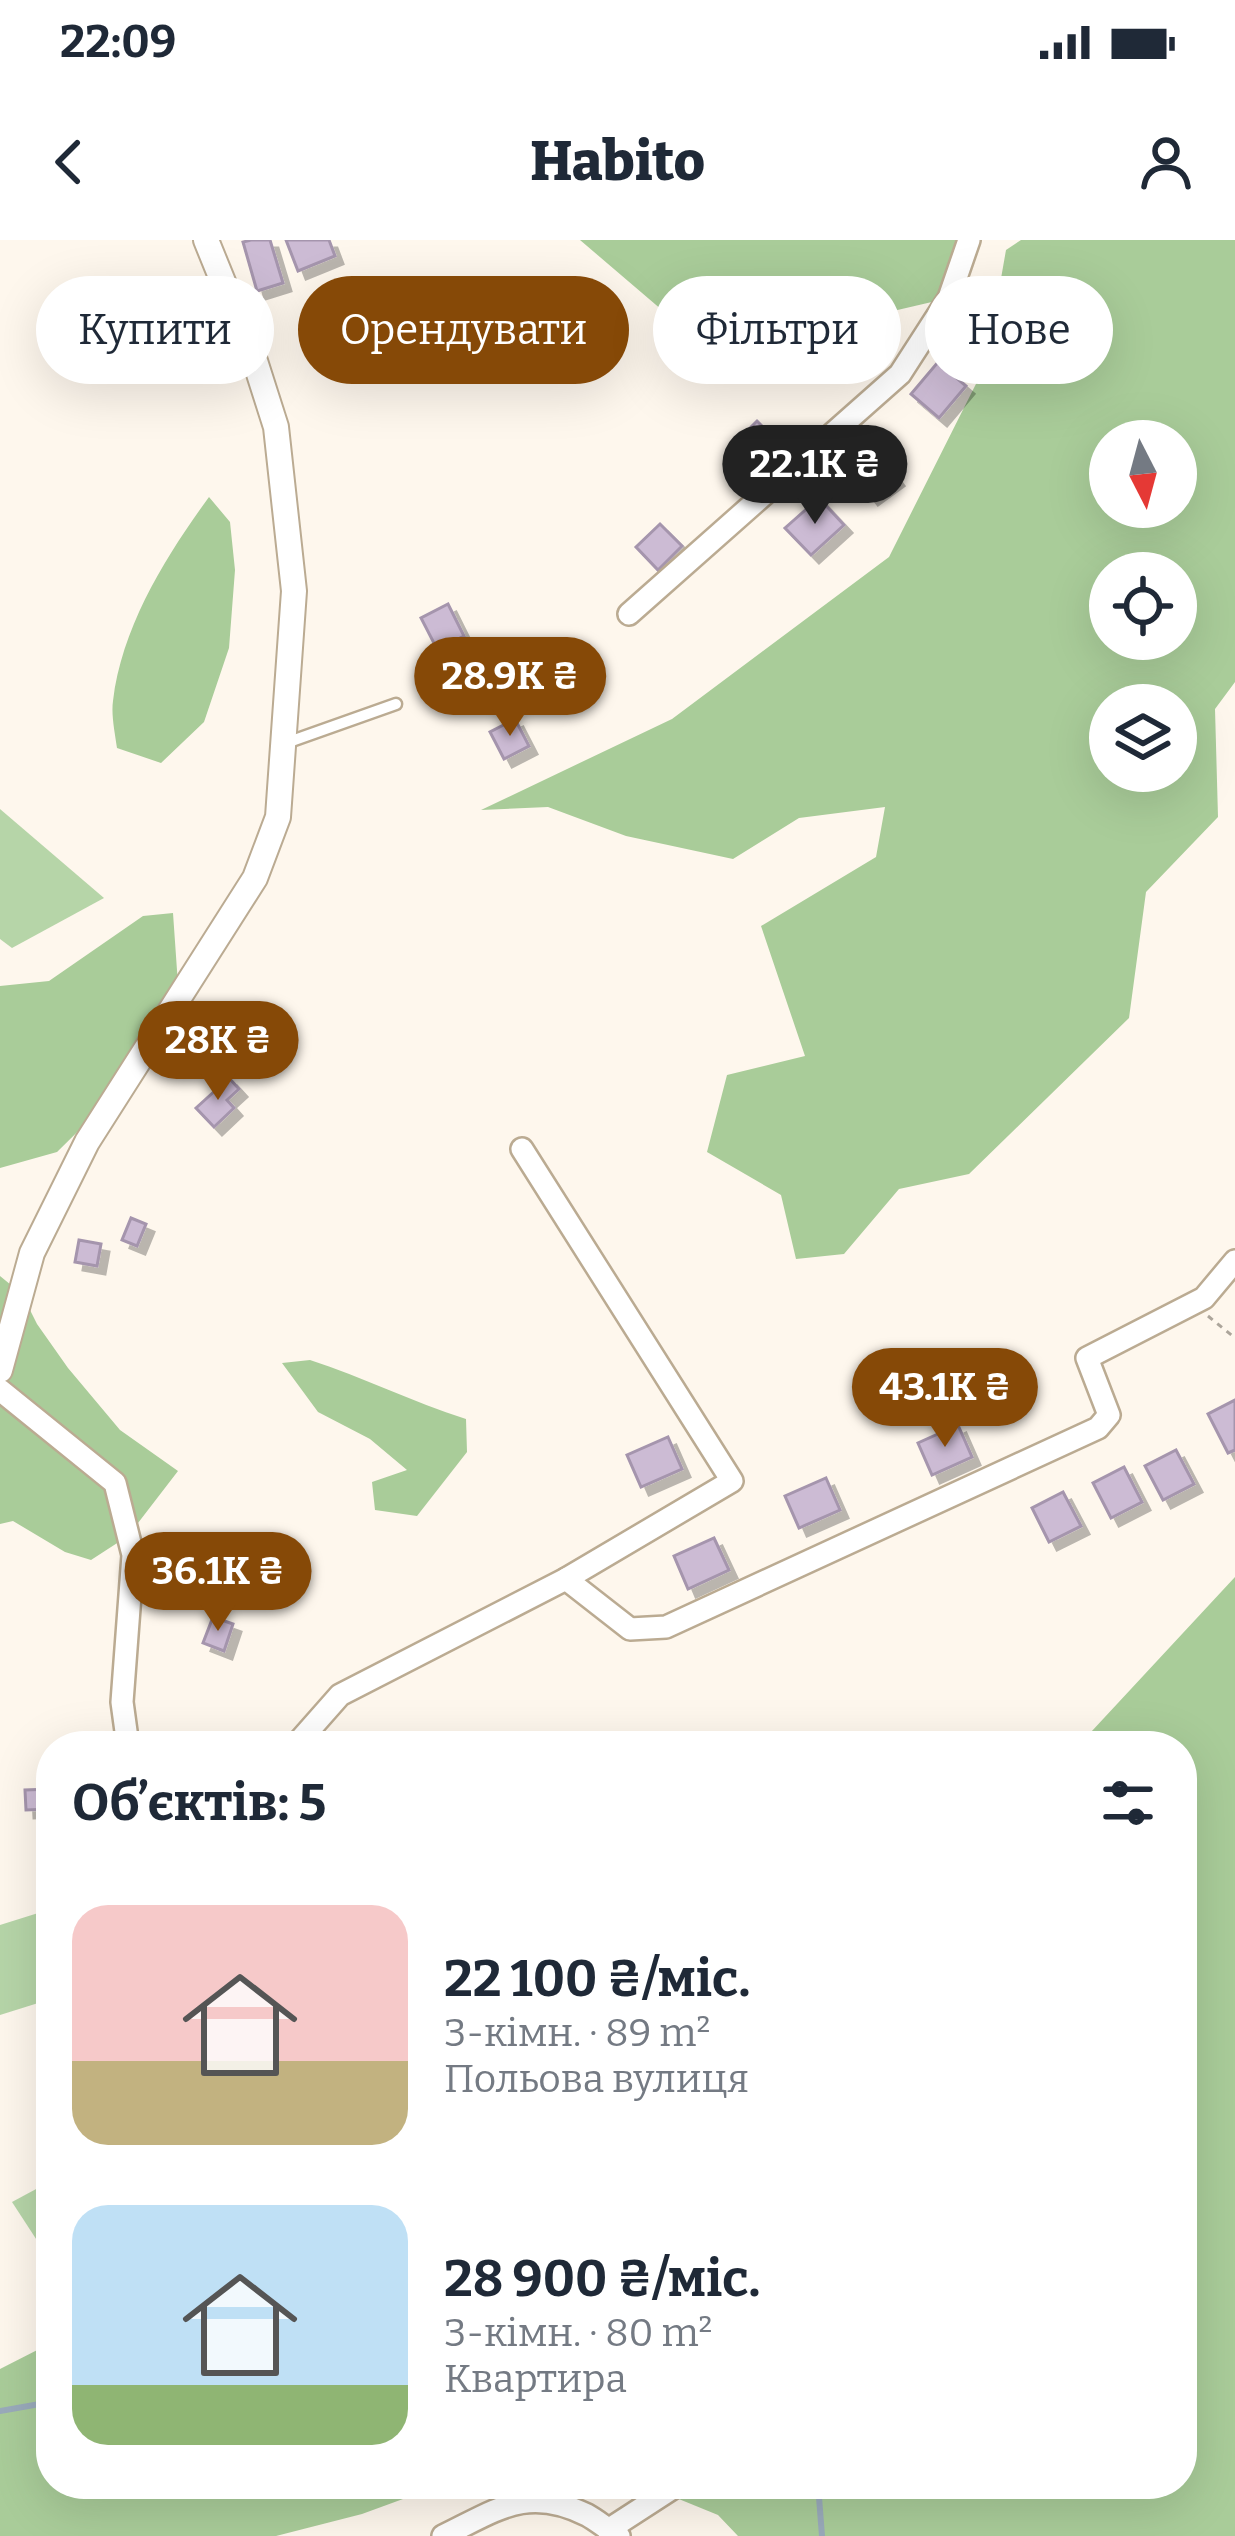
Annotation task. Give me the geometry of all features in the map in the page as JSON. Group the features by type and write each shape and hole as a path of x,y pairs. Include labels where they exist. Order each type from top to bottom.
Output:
{"street":[{"path":"0,1370 32,1253 87,1142 255,878 278,818 294,591 276,428 254,358 206,240"},
{"path":"629,614 900,374 949,298 969,240"},
{"path":"308,1731 340,1694 566,1579 732,1481 522,1149"},
{"path":"566,1579 630,1629 667,1627 1098,1428 1109,1415 1087,1358 1204,1298 1235,1261"},
{"path":"0,1390 115,1483 133,1555 122,1702 126,1731"},
{"path":"443,2536 506,2504 548,2499 591,2516 614,2533 659,2499"}],"lane":[{"path":"282,744 396,704"}],"path":[{"path":"1192,1304 1235,1338"}],"green space":[{"path":"580,240 969,240 957,276 925,276 925,304 901,309 901,276 653,276 653,302 629,282 629,276 622,276"},
{"path":"1021,240 1235,240 1235,682 1215,709 1218,817 1146,892 1129,1018 969,1174 899,1189 844,1254 796,1259 781,1195 707,1152 727,1075 805,1056 761,926 876,857 885,807 799,818 733,859 626,836 548,807 481,810 672,719 889,557 976,384 1113,384 1113,276 1001,276 1006,250"},
{"path":"209,497 230,522 235,570 229,648 204,722 161,763 117,748 113,706 118,673 148,593"},
{"path":"0,809 104,898 12,948 0,939"},
{"path":"173,913 179,999 129,1081 57,1152 0,1168 0,986 49,981 143,916"},
{"path":"0,1276 22,1294 68,1368 120,1430 178,1471 128,1536 91,1560 65,1552 13,1521 0,1524"},
{"path":"310,1360 466,1419 467,1452 417,1516 375,1510 372,1482 407,1470 370,1439 318,1412 282,1363"},
{"path":"1235,1577 1235,2536 738,2536 718,2515 679,2499 1197,2499 1197,1731 1092,1731"},
{"path":"36,1914 36,2004 0,2015 0,1925"},
{"path":"36,2189 36,2239 12,2202"},
{"path":"36,2351 36,2499 403,2499 276,2536 0,2536 0,2369"}],"building":[{"path":"270,240 283,283 274,286 274,276 253,276 243,242"},
{"path":"286,240 329,240 335,256 298,271"},
{"path":"925,377 925,384 966,386 939,418 911,394"},
{"path":"757,421 787,451 767,472 736,442"},
{"path":"871,445 896,478 870,497 845,464"},
{"path":"819,498 844,525 811,555 785,528"},
{"path":"660,524 682,546 658,570 636,547"},
{"path":"448,604 464,636 437,649 421,618"},
{"path":"515,719 529,746 504,759 490,732"},
{"path":"229,1078 239,1089 227,1100 234,1108 214,1127 196,1108"},
{"path":"131,1218 146,1224 137,1246 122,1240"},
{"path":"79,1240 101,1244 97,1266 75,1262"},
{"path":"1235,1400 1235,1450 1228,1453 1208,1414"},
{"path":"958,1425 972,1457 932,1475 918,1443"},
{"path":"668,1437 682,1469 641,1487 627,1455"},
{"path":"1176,1450 1194,1484 1163,1500 1145,1466"},
{"path":"1124,1467 1142,1502 1111,1518 1093,1483"},
{"path":"826,1478 840,1510 799,1528 785,1496"},
{"path":"1063,1492 1081,1526 1049,1542 1032,1508"},
{"path":"714,1538 729,1570 688,1589 674,1556"},
{"path":"213,1617 233,1624 224,1651 203,1643"},
{"path":"25,1790 36,1790 36,1810 26,1810"}],"waterway":[{"path":"0,2411 36,2405"},
{"path":"819,2499 822,2536"}]}
